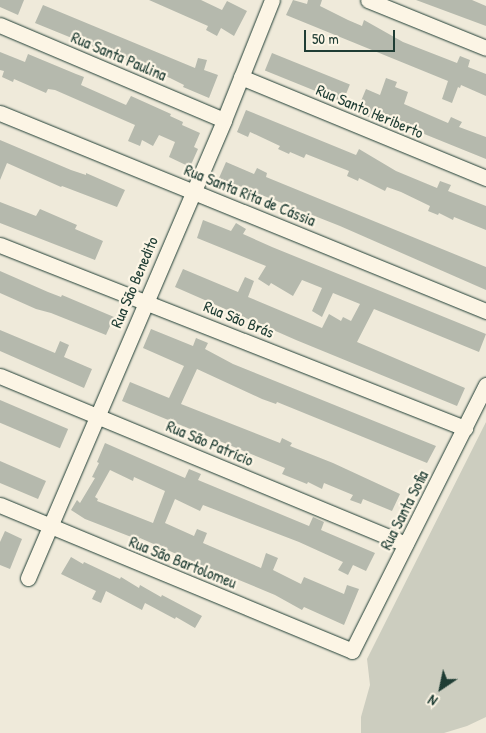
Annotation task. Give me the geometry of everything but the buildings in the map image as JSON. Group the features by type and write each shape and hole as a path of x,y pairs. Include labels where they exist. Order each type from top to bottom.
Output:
{"street":[{"path":"368,0 486,48"},
{"name":"Rua São Benedito","path":"28,578 145,300 224,120 267,2"},
{"name":"Rua Santa Paulina","path":"0,25 224,120"},
{"name":"Rua Santo Heriberto","path":"241,76 486,178"},
{"name":"Rua Santa Rita de Cássia","path":"0,112 486,311"},
{"name":"Rua São Brás","path":"0,245 145,300 465,428"},
{"name":"Rua São Patrício","path":"0,376 406,544"},
{"name":"Rua Santa Sofia","path":"352,650 486,386"},
{"name":"Rua São Bartolomeu","path":"0,506 352,650"}],"shaded area":[{"path":"486,422 486,717 467,726 444,733 361,733 361,717 370,685 367,659"}]}
